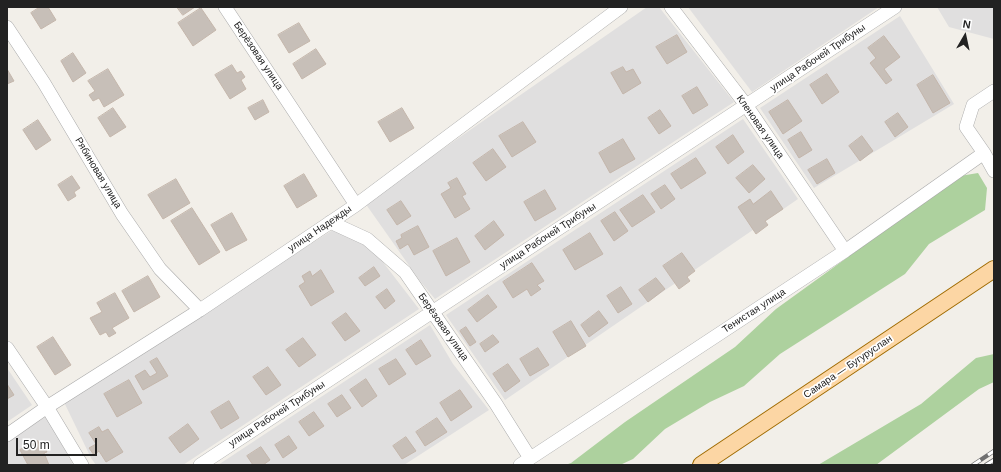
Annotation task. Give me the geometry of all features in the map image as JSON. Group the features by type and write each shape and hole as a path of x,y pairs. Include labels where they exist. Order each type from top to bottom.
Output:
{"main road":[{"name":"Самара — Бугуруслан","path":"701,465 994,269"}],"street":[{"name":"Берёзовая улица","path":"225,7 356,205"},
{"name":"улица Надежды","path":"7,435 47,407 200,310 356,205 621,7"},
{"name":"Кленовая улица","path":"671,7 746,106 845,251"},
{"name":"улица Рабочей Трибуны","path":"200,465 895,7"},
{"name":"Рябиновая улица","path":"7,28 44,84 122,214 160,269 200,310"},
{"path":"994,90 973,105 966,127 984,153 994,171"},
{"name":"Тенистая улица","path":"525,462 845,251 984,153"},
{"name":"Берёзовая улица","path":"330,222 367,240 405,272 496,404 525,462"},
{"path":"7,348 47,407 82,465"}],"shaded area":[{"path":"647,7 659,7 734,102 435,299 420,281 365,203"},
{"path":"688,7 879,7 752,92"},
{"path":"937,7 994,7 994,39 949,27"},
{"path":"900,16 954,104 814,188 760,108"},
{"path":"743,119 798,199 505,400 446,315"},
{"path":"336,228 359,231 419,309 183,465 96,465 91,458 63,400"},
{"path":"430,325 453,364 489,410 404,465 218,465"},
{"path":"7,368 32,405 7,422"},
{"path":"47,416 73,465 7,465 7,439"}],"green space":[{"path":"978,173 987,188 985,210 929,244 905,274 780,354 744,386 710,402 665,429 633,459 620,465 565,465 571,463 625,422 735,347 776,309 960,176"},
{"path":"994,354 994,382 979,389 876,465 818,465 921,404 976,358"}],"building":[{"path":"40,7 48,7 56,20 41,29 31,13"},
{"path":"177,7 195,7 183,15"},
{"path":"201,8 216,30 193,46 178,23"},
{"path":"299,23 310,41 289,53 278,35"},
{"path":"677,35 687,52 667,64 656,47"},
{"path":"884,36 900,57 884,69 892,80 886,84 870,63 876,58 868,48"},
{"path":"316,49 326,64 302,79 293,64"},
{"path":"73,53 86,73 73,82 61,61"},
{"path":"232,65 237,73 241,71 245,77 241,80 246,89 230,99 215,75"},
{"path":"623,67 626,72 633,69 641,83 623,94 611,73"},
{"path":"7,69 14,81 7,84"},
{"path":"108,69 124,95 104,107 99,98 93,101 89,95 95,91 88,81"},
{"path":"827,74 839,92 822,104 810,85"},
{"path":"933,75 950,103 933,113 917,85"},
{"path":"697,87 708,105 693,114 682,96"},
{"path":"263,100 269,112 255,120 248,108"},
{"path":"788,100 802,121 783,134 769,112"},
{"path":"113,108 126,127 110,137 98,118"},
{"path":"402,108 414,128 390,142 378,122"},
{"path":"660,110 671,126 659,134 648,118"},
{"path":"898,113 908,127 895,137 885,122"},
{"path":"38,120 51,140 36,150 23,130"},
{"path":"523,122 536,142 512,157 499,136"},
{"path":"801,132 812,150 799,158 788,140"},
{"path":"733,135 744,152 728,164 716,147"},
{"path":"862,136 873,151 860,161 849,146"},
{"path":"623,139 635,159 610,173 599,153"},
{"path":"493,149 506,167 486,181 473,163"},
{"path":"696,158 706,173 681,189 671,174"},
{"path":"827,159 835,173 817,184 808,170"},
{"path":"753,165 765,179 749,193 736,178"},
{"path":"304,174 317,196 297,208 284,186"},
{"path":"72,176 80,188 74,192 76,196 68,201 58,185"},
{"path":"457,178 466,194 462,196 470,209 455,218 441,194 451,188 448,183"},
{"path":"176,179 190,203 163,219 148,195"},
{"path":"665,185 675,199 661,209 651,194"},
{"path":"545,190 556,209 535,221 524,202"},
{"path":"771,191 783,209 765,221 768,225 756,234 738,207 750,199 753,204"},
{"path":"643,195 655,212 632,227 620,210"},
{"path":"401,201 411,216 397,225 387,210"},
{"path":"192,208 220,252 199,265 171,221"},
{"path":"615,212 628,231 614,241 601,221"},
{"path":"232,213 247,240 226,251 211,225"},
{"path":"494,221 504,235 485,250 475,236"},
{"path":"418,226 429,247 414,255 408,244 400,249 396,241 402,238 401,235"},
{"path":"590,233 603,254 575,270 563,250"},
{"path":"457,238 470,262 446,276 433,251"},
{"path":"682,253 695,271 687,277 690,281 679,289 663,266"},
{"path":"532,263 544,281 537,285 541,289 531,296 527,289 513,298 503,282"},
{"path":"374,267 380,276 365,286 359,278"},
{"path":"321,270 334,292 311,306 299,286 305,282 302,276 310,271 312,276"},
{"path":"148,276 160,297 134,312 122,291"},
{"path":"656,278 665,289 648,302 639,290"},
{"path":"621,287 632,304 618,313 607,296"},
{"path":"387,289 395,301 385,309 376,297"},
{"path":"115,293 129,318 112,328 116,333 109,337 106,332 100,335 90,318 102,312 97,303"},
{"path":"488,295 497,307 477,322 468,310"},
{"path":"599,311 608,323 589,337 581,325"},
{"path":"346,313 360,331 345,341 332,323"},
{"path":"571,321 586,346 568,357 553,332"},
{"path":"466,327 476,342 470,346 460,331"},
{"path":"493,335 499,342 485,352 480,344"},
{"path":"53,337 71,365 55,375 37,347"},
{"path":"303,338 316,355 299,367 286,350"},
{"path":"421,340 431,356 416,365 406,350"},
{"path":"538,348 549,365 530,376 520,359"},
{"path":"157,358 168,376 143,390 135,376 145,370 150,377 157,373 150,362"},
{"path":"396,359 406,374 389,385 379,369"},
{"path":"508,364 520,381 505,392 493,374"},
{"path":"268,367 281,385 266,395 253,377"},
{"path":"366,379 377,396 362,407 350,390"},
{"path":"129,380 142,403 117,417 104,394"},
{"path":"7,384 14,395 7,399"},
{"path":"460,390 472,407 451,421 440,403"},
{"path":"342,395 351,408 337,417 328,404"},
{"path":"229,401 239,418 221,429 211,412"},
{"path":"314,412 324,426 309,436 299,422"},
{"path":"437,418 447,432 425,446 416,432"},
{"path":"188,424 199,439 180,453 169,438"},
{"path":"99,427 102,432 108,429 123,452 106,462 99,451 94,455 89,448 96,444 89,433"},
{"path":"289,436 297,448 283,458 275,445"},
{"path":"406,437 416,451 402,459 393,446"},
{"path":"38,441 39,444 42,442 47,452 44,453 49,465 28,465 20,450"},
{"path":"261,447 270,460 263,465 253,465 247,456"}],"railway":[{"path":"973,465 994,451"},
{"path":"986,465 994,460"}]}
